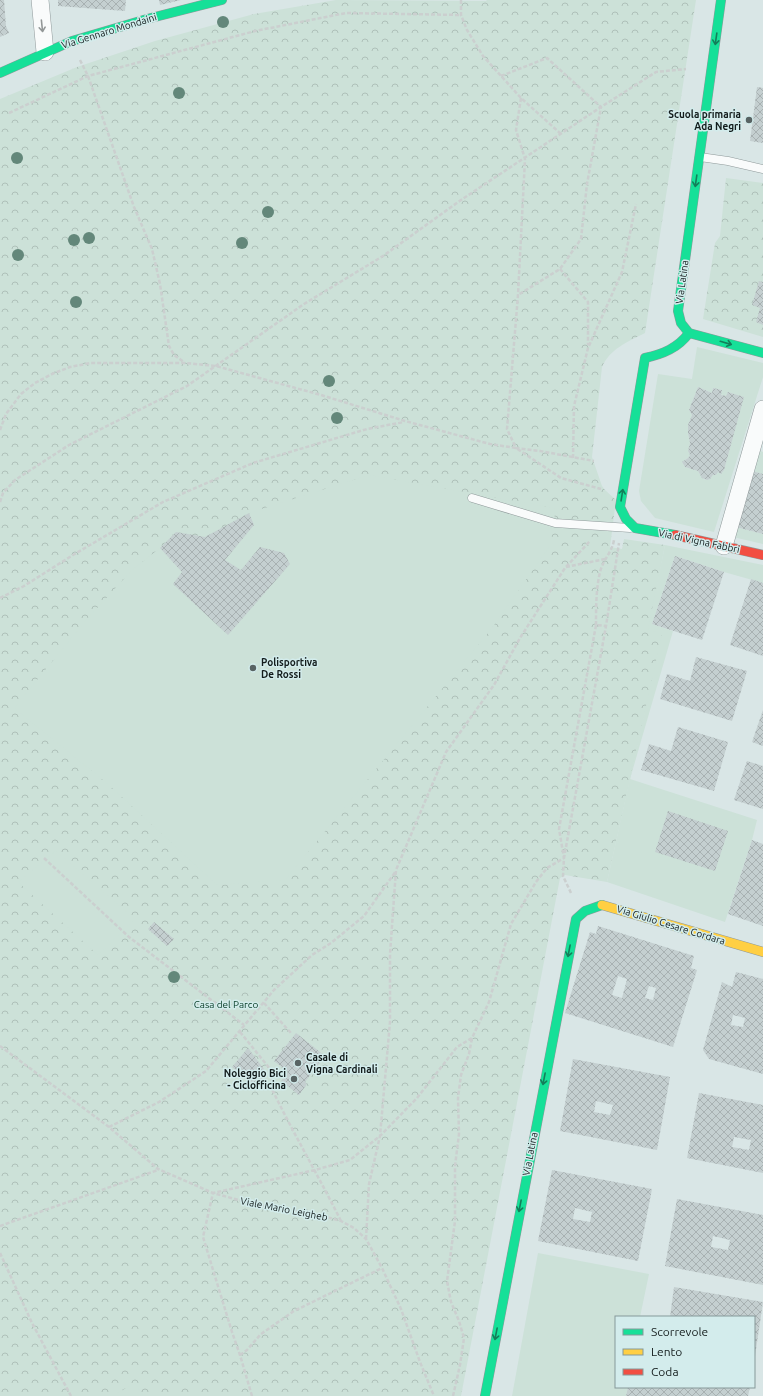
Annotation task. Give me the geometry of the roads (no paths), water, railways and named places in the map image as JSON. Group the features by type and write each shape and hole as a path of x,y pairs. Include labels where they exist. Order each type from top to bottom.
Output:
{"street":[{"path":"40,0 45,52"},
{"name":"Via Gennaro Mondaini","path":"0,73 45,52 72,42 158,16 222,0"},
{"name":"Via Latina","path":"689,333 678,318 678,311 721,0"},
{"path":"635,528 626,519 620,507 645,358 656,356 674,348 680,344 689,333 763,353"},
{"path":"724,546 763,409"},
{"name":"Via di Vigna Fabbri","path":"635,528 763,555"},
{"name":"Via Giulio Cesare Cordara","path":"580,914 592,907 604,905 611,906 763,952"},
{"name":"Via Latina","path":"485,1396 574,928 576,919 580,914"}],"lane":[{"path":"699,157 728,161 763,169"},
{"path":"472,498 555,523 635,528"}],"place":[{"name":"Scuola primaria Ada Negri","path":"749,120"},
{"name":"Polisportiva De Rossi","path":"253,668"},
{"name":"Casale di Vigna Cardinali","path":"298,1063"},
{"name":"Noleggio Bici - Ciclofficina","path":"294,1079"}],"park label":[{"name":"Casa del Parco","path":"226,1004"}]}
